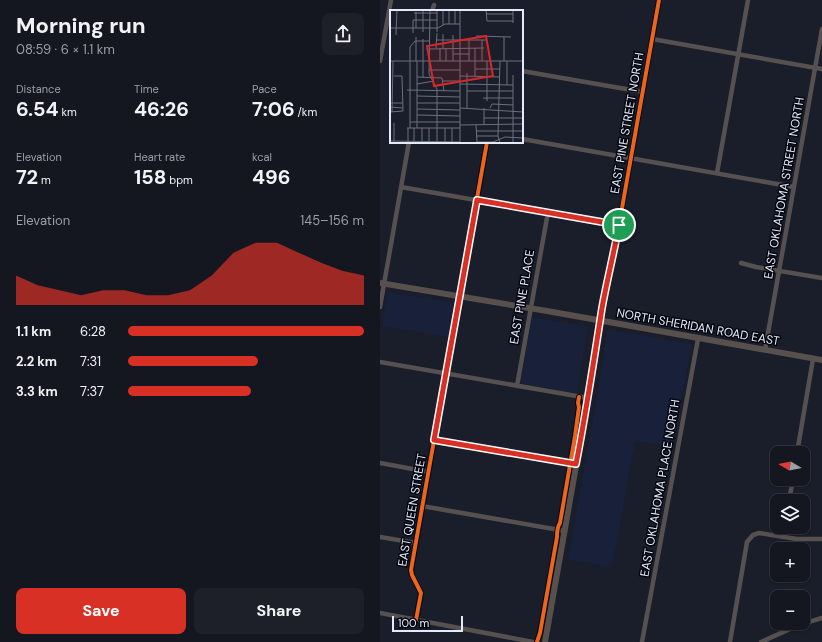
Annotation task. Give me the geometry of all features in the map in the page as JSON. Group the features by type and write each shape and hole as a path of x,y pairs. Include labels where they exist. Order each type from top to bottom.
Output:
{"main road":[{"name":"NORTH SHERIDAN ROAD EAST","path":"382,283 822,360"},
{"name":"EAST PINE STREET NORTH","path":"545,642 600,321"}],"street":[{"path":"380,61 391,0"},
{"name":"EAST PINE STREET NORTH","path":"600,321 619,225 659,0"},
{"path":"717,174 748,0"},
{"path":"432,10 434,5"},
{"name":"EAST OKLAHOMA STREET NORTH","path":"765,350 822,30"},
{"path":"652,39 822,69"},
{"path":"523,71 643,92"},
{"path":"523,139 794,187"},
{"path":"380,307 382,283 409,143"},
{"name":"EAST QUEEN STREET","path":"416,620 421,593 411,572 487,143"},
{"path":"401,187 619,225"},
{"name":"EAST PINE PLACE","path":"517,386 548,212"},
{"path":"741,263 756,267 822,278"},
{"name":"EAST OKLAHOMA PLACE NORTH","path":"642,642 698,339"},
{"path":"798,446 813,359"},
{"path":"380,362 588,398"},
{"path":"434,440 576,464"},
{"path":"380,463 429,472"},
{"path":"422,506 565,531"},
{"path":"730,642 747,542 753,535 759,533 797,539 822,538"},
{"path":"380,536 416,543"},
{"path":"380,614 533,642"},
{"path":"761,642 770,640 799,625 822,618"}],"shaded area":[{"path":"387,292 454,303 448,337 382,326"},
{"path":"532,317 588,327 577,393 524,384 521,381"},
{"path":"611,330 692,344 672,447 635,441 612,568 568,559 607,333"}],"cycle path":[{"path":"600,321 619,225 659,0"},
{"path":"416,620 421,593 411,570 487,143"},
{"path":"537,642 540,633 557,530 560,523 575,436 579,397"}],"route":[{"path":"477,200 619,225 602,309 576,464 434,440 477,200"}]}
